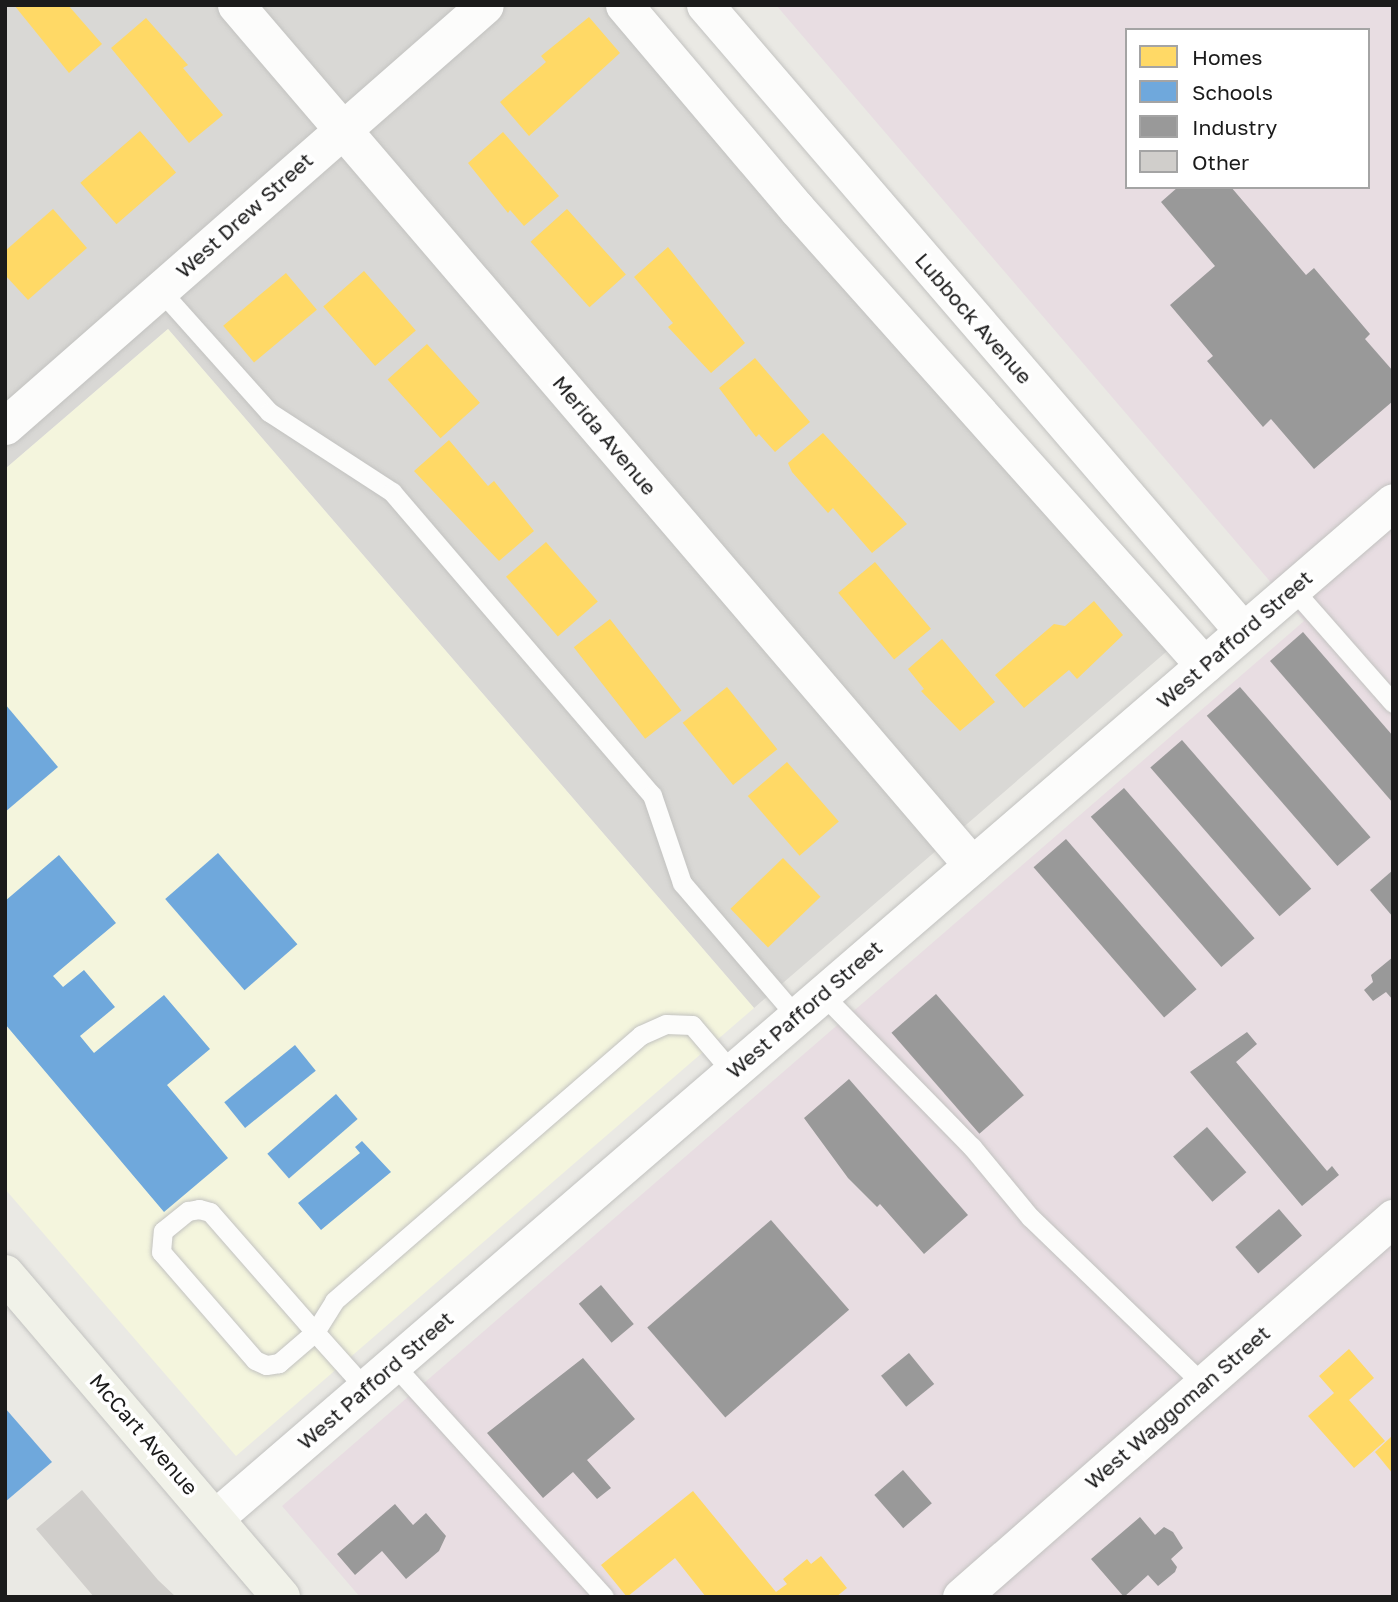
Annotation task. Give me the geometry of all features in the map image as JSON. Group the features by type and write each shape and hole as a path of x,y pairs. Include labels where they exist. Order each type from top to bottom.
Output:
{"main road":[{"name":"McCart Avenue","path":"5,1274 216,1517 281,1597"}],"street":[{"name":"Merida Avenue","path":"236,5 972,865"},
{"name":"West Drew Street","path":"5,426 342,127 485,5"},
{"path":"624,5 797,209 1204,665"},
{"name":"Lubbock Avenue","path":"705,5 1243,631"},
{"name":"West Pafford Street","path":"216,1517 1393,502"},
{"name":"West Waggoman Street","path":"961,1597 1393,1218"}],"lane":[{"path":"160,289 269,412 392,492 652,795 682,883 809,1005 972,1147 1030,1217 1203,1384"},
{"path":"1292,589 1393,703"},
{"path":"365,1388 315,1332 209,1212 188,1210 163,1231 161,1252 255,1360 265,1365 279,1363 315,1332 334,1301 641,1035 666,1024 692,1025 732,1072"},
{"path":"393,1364 604,1597"}],"shaded area":[{"path":"5,5 646,5 1188,633 754,1008 168,329 5,469"},
{"path":"776,5 1393,5 1393,1597 360,1597 282,1506 1304,621"},
{"path":"168,329 754,1008 236,1456 5,1189 5,469"}],"building: Homes":[{"path":"14,5 68,5 102,44 69,73"},
{"path":"589,17 620,53 529,136 500,102 546,62 541,56"},
{"path":"146,18 188,65 183,68 223,115 189,143 111,48"},
{"path":"140,131 176,173 116,224 80,183"},
{"path":"503,132 559,196 524,226 510,210 508,213 468,163"},
{"path":"53,209 87,248 28,300 5,275 5,251"},
{"path":"567,209 626,274 589,307 531,242"},
{"path":"668,247 745,343 711,373 668,327 673,323 634,277"},
{"path":"364,271 416,331 375,366 323,306"},
{"path":"286,273 317,310 254,362 223,326"},
{"path":"427,344 480,403 440,438 388,379"},
{"path":"755,358 810,422 775,452 759,434 756,437 719,388"},
{"path":"823,433 907,524 872,553 833,508 828,513 792,472 788,463"},
{"path":"449,440 488,486 494,481 534,531 499,561 414,471"},
{"path":"546,542 598,602 558,636 506,577"},
{"path":"875,562 931,629 894,659 838,593"},
{"path":"1094,601 1123,635 1077,679 1069,670 1024,708 995,675 1054,624 1065,626"},
{"path":"610,619 681,710 645,739 574,647"},
{"path":"942,639 995,702 960,731 921,691 924,689 908,669"},
{"path":"727,687 777,749 733,785 683,723"},
{"path":"787,762 839,822 800,856 748,796"},
{"path":"783,858 821,897 768,948 730,909"},
{"path":"1349,1349 1374,1378 1349,1400 1385,1441 1354,1468 1308,1416 1334,1393 1319,1376"},
{"path":"1393,1435 1393,1474 1375,1452"},
{"path":"693,1491 776,1592 787,1584 783,1579 807,1559 811,1564 821,1556 847,1588 836,1597 706,1597 675,1558 627,1597 601,1565"}],"building: Schools":[{"path":"5,704 58,767 5,812"},
{"path":"218,853 297,944 245,990 165,899"},
{"path":"59,855 116,923 53,976 63,987 84,970 115,1007 80,1036 94,1053 164,995 210,1049 167,1085 228,1158 164,1212 5,1024 5,901"},
{"path":"295,1045 316,1071 245,1128 224,1102"},
{"path":"336,1094 358,1119 289,1179 267,1154"},
{"path":"362,1141 391,1172 321,1230 298,1203 360,1153 355,1147"},
{"path":"5,1408 52,1462 5,1502"}],"building: Industry":[{"path":"1176,189 1233,189 1306,275 1314,268 1370,334 1365,339 1393,371 1393,401 1314,469 1271,419 1263,427 1207,361 1213,356 1170,305 1215,266 1161,202"},
{"path":"1303,632 1393,736 1393,803 1270,661"},
{"path":"1240,687 1371,837 1337,866 1207,716"},
{"path":"1182,740 1311,889 1280,916 1150,768"},
{"path":"1124,788 1255,938 1221,967 1091,817"},
{"path":"1066,839 1197,989 1164,1017 1034,867"},
{"path":"1393,870 1393,917 1370,890"},
{"path":"1393,957 1393,1000 1386,992 1373,1001 1364,990 1373,982 1371,975"},
{"path":"936,994 1024,1095 979,1134 891,1033"},
{"path":"1247,1032 1257,1044 1236,1062 1327,1171 1332,1166 1339,1175 1302,1206 1190,1072"},
{"path":"849,1079 968,1215 924,1254 880,1204 877,1207 848,1178 804,1118"},
{"path":"1207,1127 1246,1172 1212,1202 1173,1157"},
{"path":"1279,1209 1302,1235 1258,1273 1235,1247"},
{"path":"771,1220 849,1310 725,1417 647,1328"},
{"path":"601,1285 634,1324 612,1343 579,1304"},
{"path":"909,1353 934,1384 906,1407 881,1376"},
{"path":"583,1358 635,1419 587,1460 611,1488 597,1499 573,1472 543,1498 487,1433"},
{"path":"903,1470 932,1503 903,1528 874,1495"},
{"path":"395,1504 413,1525 426,1513 446,1536 439,1551 406,1579 382,1551 355,1575 337,1554"},
{"path":"1140,1517 1155,1535 1164,1527 1173,1532 1183,1548 1171,1559 1177,1567 1175,1572 1158,1586 1148,1575 1124,1597 1091,1559"}],"building: Other":[{"path":"82,1490 158,1580 176,1597 94,1597 36,1529"}]}
